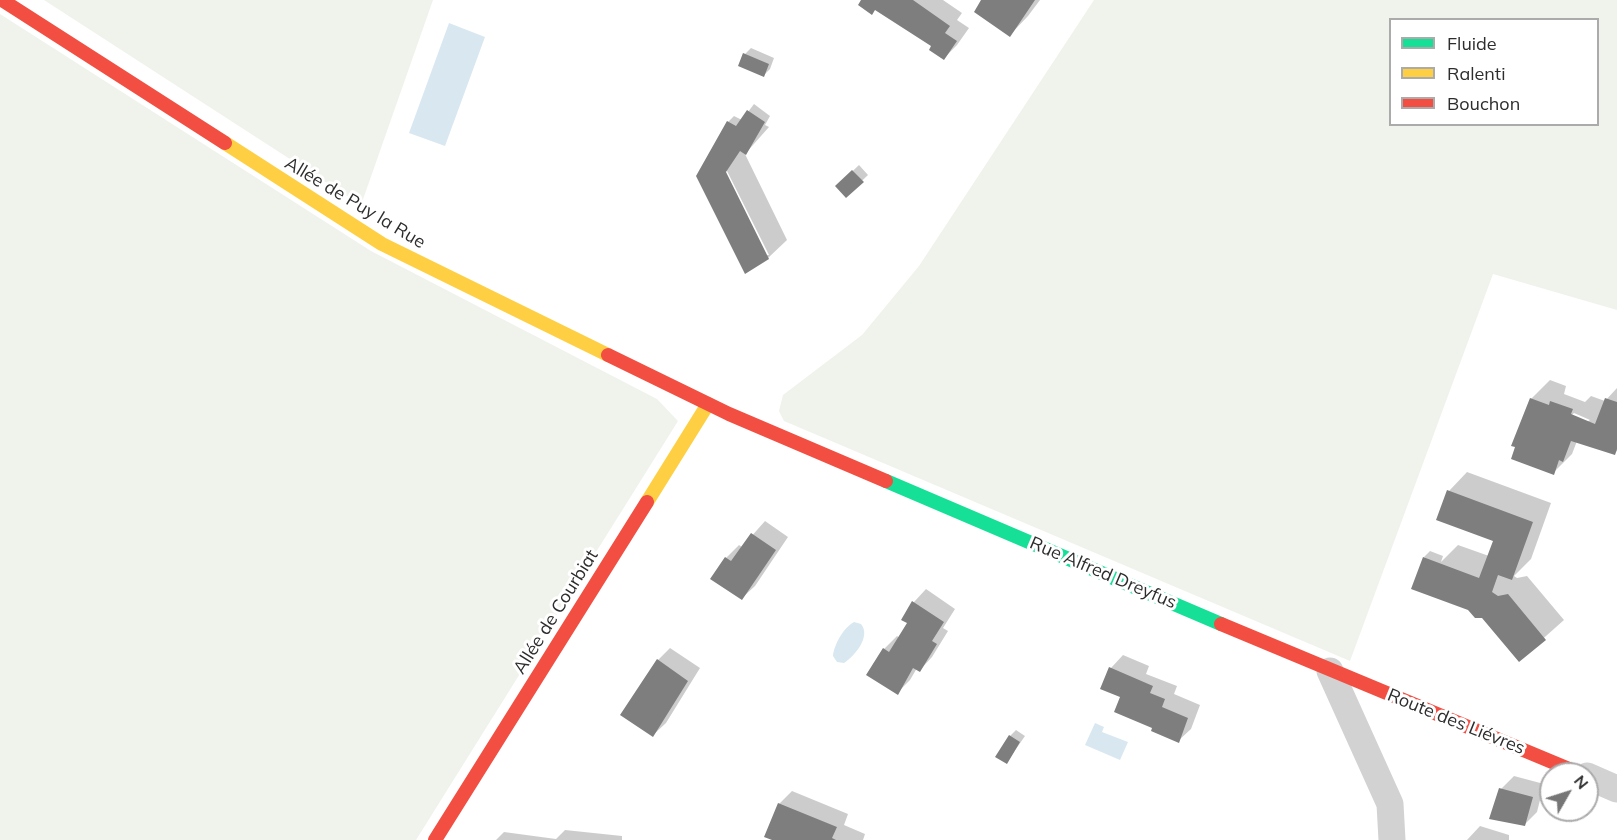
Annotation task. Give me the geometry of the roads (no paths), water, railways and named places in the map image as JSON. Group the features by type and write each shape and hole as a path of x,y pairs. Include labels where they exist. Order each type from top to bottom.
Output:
{"street":[{"name":"Allée de Puy la Rue","path":"2,0 382,244 708,404"},
{"name":"Rue Alfred Dreyfus","path":"708,404 1330,671"},
{"name":"Allée de Courbiat","path":"435,840 708,404"},
{"name":"Route des Liévres","path":"1330,671 1552,762"},
{"path":"1330,671 1390,804 1392,840"},
{"path":"1599,781 1617,789"}]}
